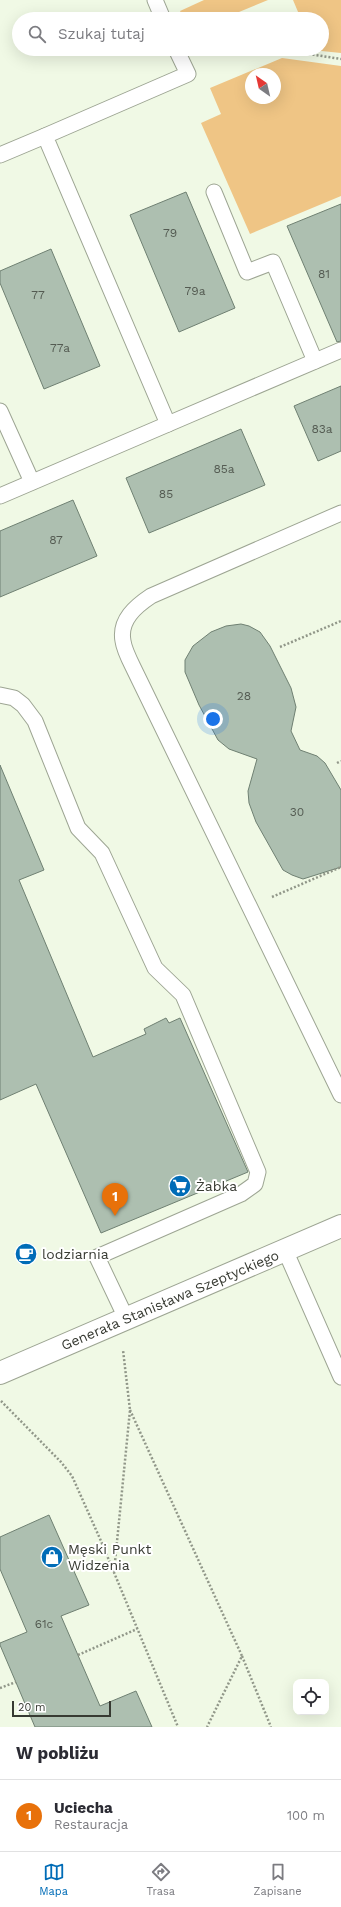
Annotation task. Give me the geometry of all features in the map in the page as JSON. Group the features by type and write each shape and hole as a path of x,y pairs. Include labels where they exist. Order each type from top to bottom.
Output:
{"street":[{"name":"Generała Stanisława Szeptyckiego","path":"0,1373 341,1226"}],"lane":[{"path":"155,0 160,12"},
{"path":"0,155 188,74 179,56"},
{"path":"45,136 168,424"},
{"path":"214,192 247,272 273,262 316,361"},
{"path":"0,496 341,350"},
{"path":"0,411 32,482"},
{"path":"341,512 151,596 136,606 125,621 122,640 133,667 341,1095"},
{"path":"0,695 14,698 23,705 35,721 78,828 102,853 155,968 184,995 258,1172 255,1184 241,1194 97,1256 126,1318"},
{"path":"285,1250 341,1377"}],"path":[{"path":"322,56 341,59"},
{"path":"280,647 341,621"},
{"path":"337,763 341,761"},
{"path":"267,900 341,867"},
{"path":"114,1572 130,1410 122,1343"},
{"path":"0,1400 61,1462 72,1476 114,1572 178,1727"},
{"path":"130,1410 242,1656 271,1727"},
{"path":"78,1655 137,1629"},
{"path":"207,1727 242,1656"},
{"path":"0,1688 16,1682"}],"shaded area":[{"path":"204,0 268,0 239,12 180,11"},
{"path":"293,0 341,0 341,53 329,52 329,12 298,12"},
{"path":"282,58 341,66 341,196 250,234 201,123 221,114 210,88 245,73 245,104 281,104 281,68 258,68"}],"building":[{"path":"186,192 235,308 179,332 130,215"},
{"path":"341,204 341,341 337,342 287,226"},
{"path":"51,249 100,366 44,389 0,283 0,271"},
{"path":"341,386 341,451 318,461 294,406"},
{"path":"241,429 265,485 149,533 126,478"},
{"path":"73,500 97,556 0,597 0,531"},
{"path":"241,624 249,626 260,632 270,646 291,688 296,707 291,731 300,750 317,756 325,763 341,790 341,867 303,879 283,870 256,822 249,803 248,791 257,759 229,749 218,740 199,705 185,672 185,660 193,646 211,632 226,626"},
{"path":"0,765 44,870 19,880 93,1057 146,1034 144,1029 166,1018 169,1023 180,1018 248,1172 101,1233 36,1084 0,1100"},
{"path":"49,1515 89,1605 61,1616 100,1706 136,1691 152,1727 35,1727 0,1645 0,1643 27,1632 0,1569 0,1537"}],"place":[{"name":"Żabka","path":"180,1186"},
{"name":"Uciecha","path":"115,1216"},
{"name":"lodziarnia","path":"26,1254"},
{"name":"Męski Punkt Widzenia","path":"52,1557"}]}
